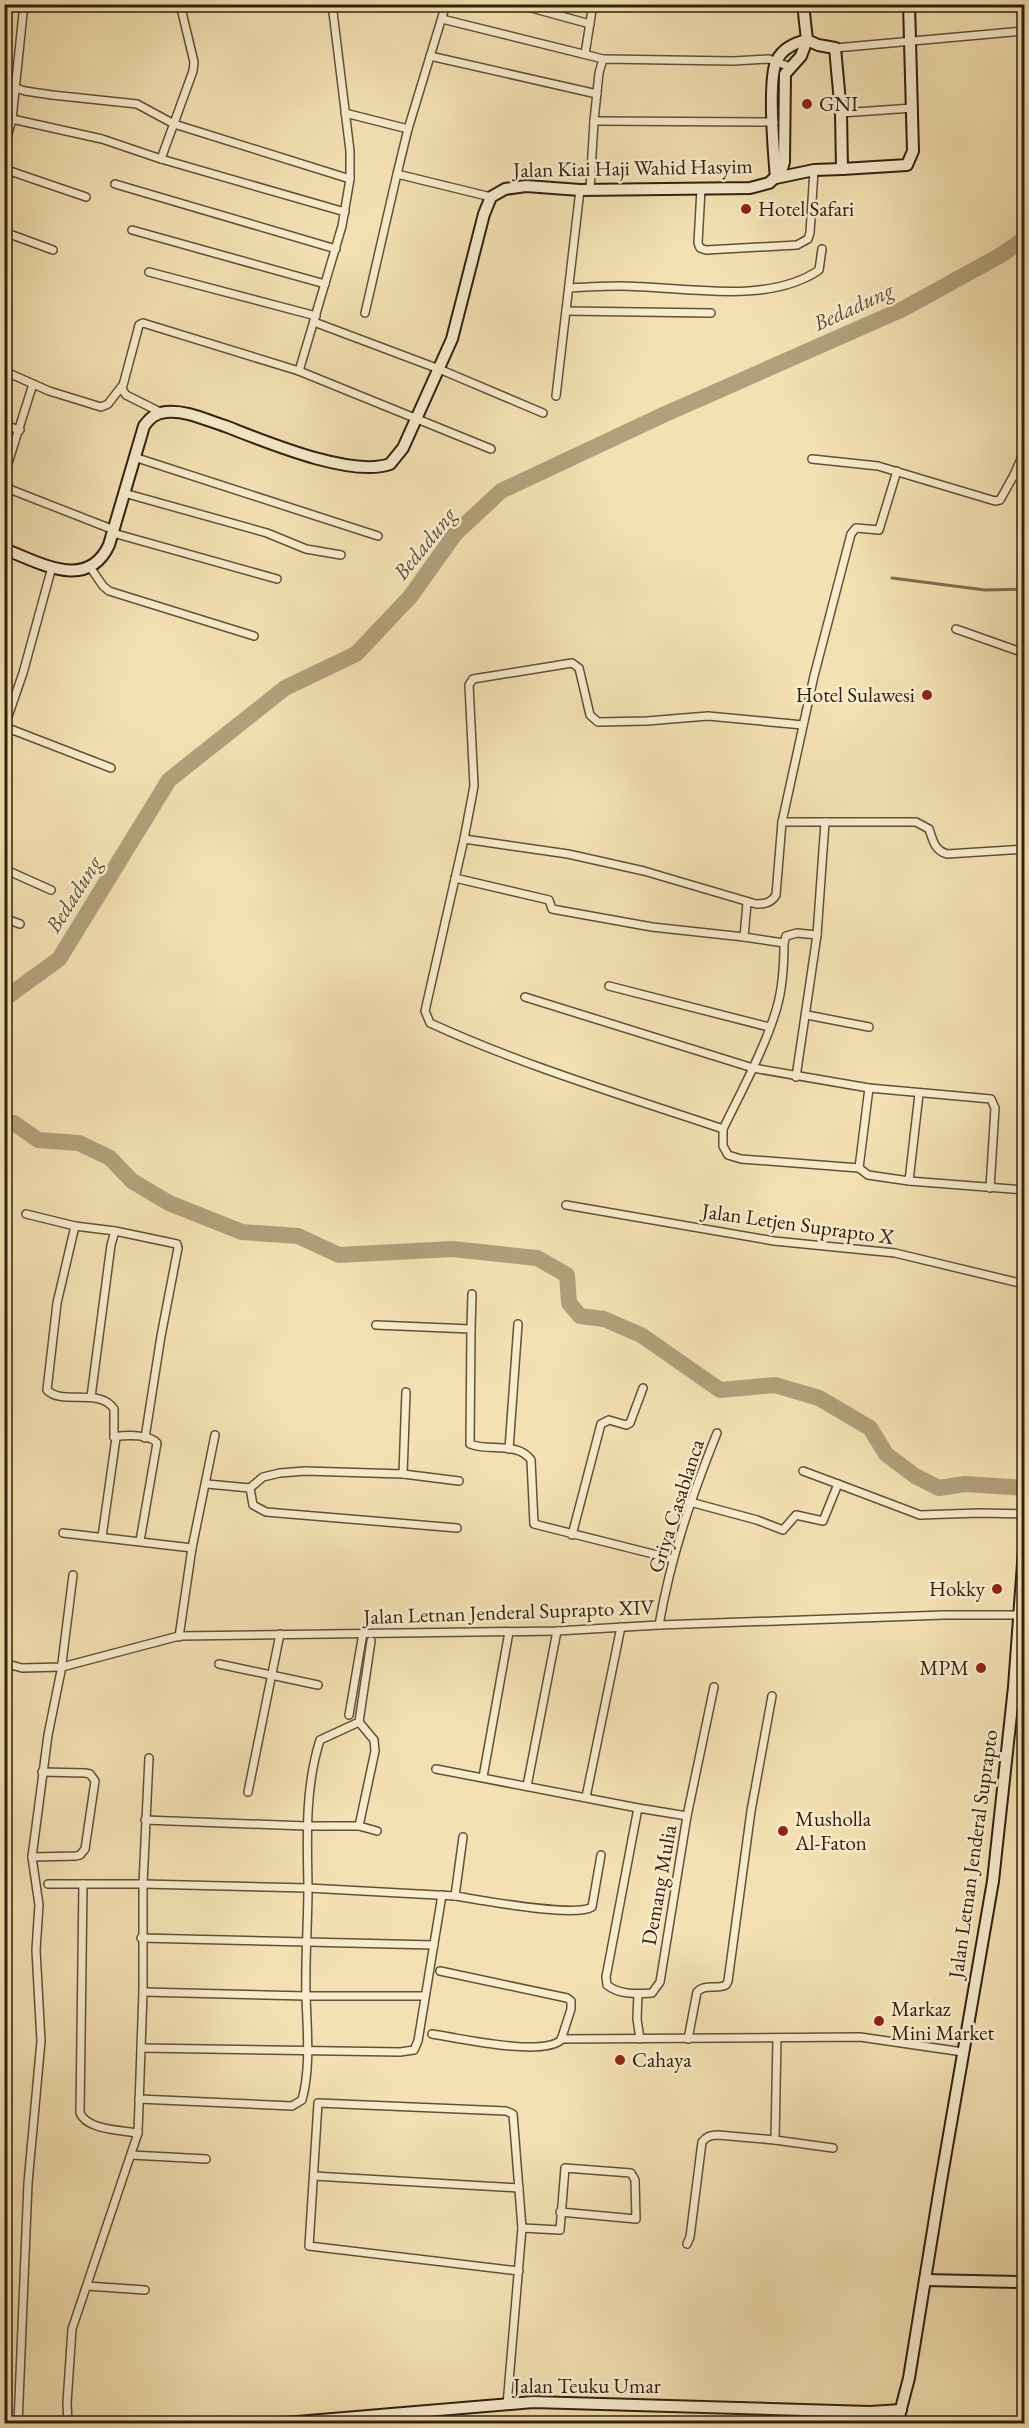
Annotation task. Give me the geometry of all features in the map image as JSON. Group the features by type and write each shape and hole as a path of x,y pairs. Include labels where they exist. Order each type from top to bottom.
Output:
{"street":[{"path":"4,149 12,119 24,4"},
{"path":"161,159 193,71 194,62 180,4"},
{"path":"299,371 336,249 350,179 350,151 332,4"},
{"path":"365,313 408,129 446,4"},
{"path":"517,4 590,24"},
{"path":"585,54 593,4"},
{"path":"777,122 785,74 801,56 807,39 803,4"},
{"path":"841,113 913,108 909,4"},
{"path":"442,19 603,59 733,61 769,58 790,67"},
{"path":"807,39 818,45 835,48 1024,31"},
{"path":"776,178 776,61 787,48 807,39"},
{"path":"835,48 841,113 842,169"},
{"path":"430,56 597,94"},
{"path":"556,396 569,288 603,59"},
{"path":"4,84 16,86 25,91 137,104 174,124 350,179"},
{"name":"Jalan Kiai Haji Wahid Hasyim","path":"163,413 180,413 286,449 334,462 367,468 390,464 403,448 452,339 484,214 491,197 505,189 526,186 585,189 750,188 769,183 776,178 814,170 907,165 912,158 913,151 913,108"},
{"path":"345,113 408,129"},
{"path":"12,119 102,139 161,159 345,212"},
{"path":"594,120 777,122"},
{"path":"4,169 86,197"},
{"path":"701,189 698,243 700,248 706,250 797,245 808,239 810,233 814,170"},
{"path":"397,174 491,197"},
{"path":"115,184 336,249"},
{"path":"132,230 325,284"},
{"path":"4,232 53,250"},
{"path":"569,288 621,286 727,292 786,285 819,270 822,249"},
{"path":"149,272 315,319 543,413"},
{"path":"566,311 711,313"},
{"path":"4,371 33,384 101,406 108,404 122,386 139,325 143,322 299,371 491,449"},
{"path":"4,476 33,384"},
{"path":"122,386 126,395 163,413"},
{"path":"4,549 52,567 74,572 90,567 105,554 144,426 150,418 163,413"},
{"path":"4,425 20,430"},
{"path":"812,459 878,466 998,501 1014,475 1024,452"},
{"path":"134,457 378,536"},
{"path":"464,839 568,854 644,872 747,903 766,904 773,900 776,895 782,822 803,725 852,534 856,528 879,530 897,471"},
{"path":"1014,475 1024,477"},
{"path":"4,487 113,531 277,579"},
{"path":"124,493 267,533 306,549 341,555"},
{"path":"52,567 23,673 5,727 111,768"},
{"path":"90,567 109,591 254,636"},
{"path":"956,629 1024,653"},
{"path":"723,1129 592,1086 465,1040 430,1023 425,1011 474,786 469,685 473,679 572,663 579,668 590,715 598,722 647,722 708,716 803,725"},
{"path":"782,822 915,822 929,829 935,846 939,851 947,854 1024,849"},
{"path":"796,1077 817,936 825,822"},
{"path":"4,869 51,890"},
{"path":"455,878 549,900 552,909 652,927 784,943"},
{"path":"744,937 747,903"},
{"path":"4,918 20,924"},
{"path":"817,936 790,933 786,936 777,1009 753,1068 723,1129 723,1146 728,1155 741,1159 859,1168 868,1175 909,1181 1024,1190"},
{"path":"609,986 769,1027"},
{"path":"525,997 753,1068 870,1088 991,1099 994,1103 990,1188"},
{"path":"807,1015 869,1027"},
{"path":"859,1168 870,1088"},
{"path":"909,1181 919,1094"},
{"name":"Jalan Letjen Suprapto X","path":"566,1205 774,1241 895,1253 1024,1284"},
{"path":"26,1214 75,1226 115,1231 177,1244 145,1438"},
{"path":"75,1226 57,1303 47,1390 55,1395 106,1401 114,1409 114,1437 116,1438 102,1537"},
{"path":"91,1398 111,1245 115,1231"},
{"path":"472,1294 470,1444 524,1452 531,1460 534,1524 673,1559"},
{"path":"509,1449 518,1324"},
{"path":"376,1325 471,1329"},
{"path":"572,1535 601,1424 609,1420 626,1425 630,1423 643,1388"},
{"path":"403,1474 406,1392"},
{"name":"Griya Casablanca","path":"659,1625 673,1559 690,1502 717,1433"},
{"path":"114,1437 125,1435 153,1439 157,1443 140,1541"},
{"path":"179,1637 192,1548 207,1484 215,1435"},
{"path":"207,1484 250,1488 263,1477 305,1471 403,1474 459,1481"},
{"path":"803,1471 920,1515 1024,1514"},
{"path":"690,1502 757,1520 783,1530 796,1515 823,1521 838,1484"},
{"path":"250,1488 253,1505 266,1512 457,1528"},
{"path":"63,1533 192,1548"},
{"name":"Jalan Letnan Jenderal Suprapto","path":"897,2424 909,2378 993,1881 1019,1687 1019,1615 1024,1550"},
{"path":"18,2424 28,2183 41,2041 36,1950 39,1905 32,1857 42,1772 62,1667 73,1575"},
{"name":"Jalan Letnan Jenderal Suprapto XIV","path":"4,1664 22,1668 62,1667 179,1637 558,1631 659,1625 944,1615 1019,1615"},
{"path":"586,1797 621,1628"},
{"path":"526,1786 558,1631"},
{"path":"483,1777 508,1632"},
{"path":"349,1715 363,1633"},
{"path":"248,1792 280,1634"},
{"path":"359,1826 375,1751 374,1740 359,1722 371,1641"},
{"path":"219,1664 318,1685"},
{"path":"687,1816 714,1687"},
{"path":"688,2039 697,1992 704,1987 724,1986 728,1981 751,1811 772,1696"},
{"path":"140,2099 298,2104 303,2096 308,2050 305,1940 308,1888 306,1826 315,1756 320,1740 359,1722"},
{"path":"68,2424 67,2403 72,2329 138,2133 140,2099 138,2068 143,1992 141,1938 149,1758"},
{"name":"Demang Mulia","path":"436,1769 687,1816 660,1982 652,1993 638,1994 613,1990 607,1986 606,1977 638,1808"},
{"path":"32,1857 76,1856 82,1853 85,1849 95,1781 90,1774 85,1773 42,1772"},
{"path":"145,1820 359,1826 377,1831"},
{"path":"455,1896 463,1837"},
{"path":"48,1884 308,1888 455,1896 572,1911 587,1910 594,1904 600,1855"},
{"path":"83,1884 80,2113 86,2122 93,2125 138,2133"},
{"path":"141,2048 414,2050 418,2041 442,1895"},
{"path":"141,1938 434,1944"},
{"path":"432,2034 516,2047 555,2044 561,2039 571,2009 571,2001 567,1998 440,1971"},
{"path":"143,1992 425,1996"},
{"path":"638,1994 637,2019 640,2039"},
{"path":"561,2039 860,2037 963,2052"},
{"path":"775,2140 777,2038"},
{"path":"507,2405 519,2271 522,2228 515,2118 511,2112 318,2103 309,2246 519,2271"},
{"path":"687,2244 690,2237 702,2142 709,2136 775,2140 833,2148"},
{"path":"131,2155 206,2159"},
{"path":"522,2228 560,2229 560,2212 564,2168 631,2173 635,2180 636,2219 560,2212"},
{"path":"314,2176 519,2188"},
{"path":"925,2280 1024,2282"},
{"path":"87,2286 145,2290"},
{"name":"Jalan Teuku Umar","path":"273,2424 533,2402 848,2411 901,2410"}],"waterway":[{"name":"Bedadung","path":"4,999 59,959 169,780 285,688 356,654 410,597 455,534 501,491 663,415 903,309 1001,255 1024,239"},
{"path":"892,578 985,590 1024,589"},
{"path":"4,1121 14,1123 38,1140 79,1143 110,1158 132,1181 169,1203 242,1232 298,1236 339,1255 452,1249 537,1258 567,1275 569,1303 580,1316 604,1319 641,1335 720,1390 775,1385 819,1398 870,1428 886,1454 915,1476 939,1488 965,1484 1024,1488"}],"place":[{"name":"GNI","path":"807,104"},
{"name":"Hotel Safari","path":"746,209"},
{"name":"Hotel Sulawesi","path":"927,695"},
{"name":"Hokky","path":"997,1589"},
{"name":"MPM","path":"981,1668"},
{"name":"Musholla Al-Faton","path":"783,1831"},
{"name":"Markaz Mini Market","path":"879,2021"},
{"name":"Cahaya","path":"620,2060"}]}
